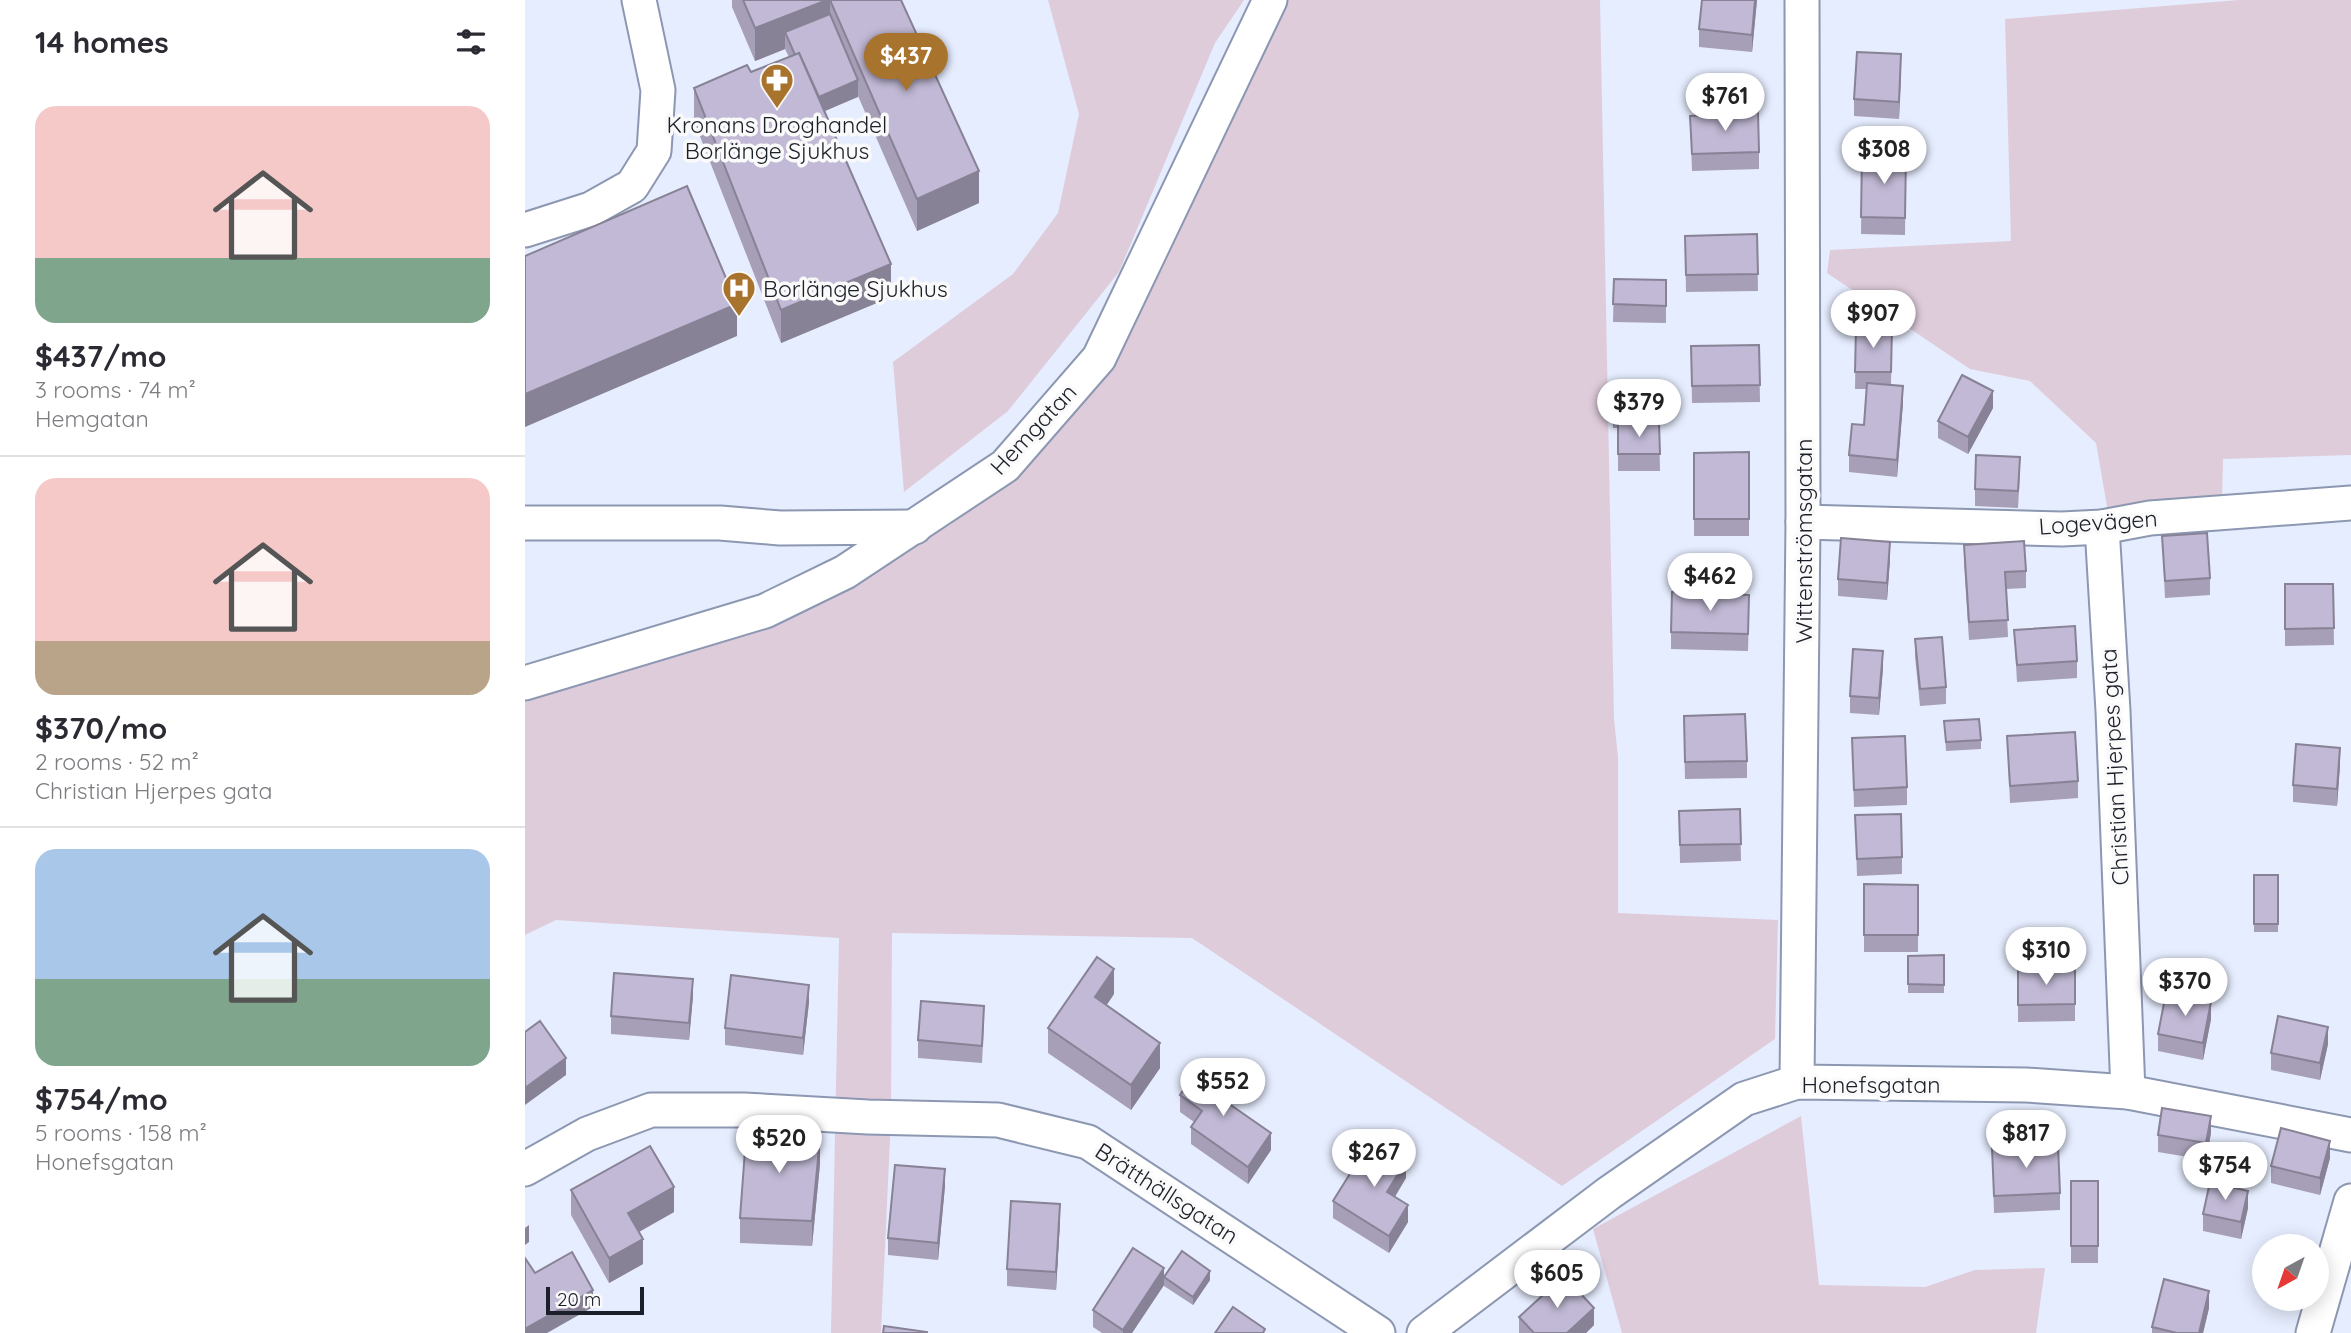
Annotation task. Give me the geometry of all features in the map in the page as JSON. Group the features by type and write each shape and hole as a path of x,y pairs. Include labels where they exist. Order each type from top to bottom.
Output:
{"street":[{"path":"525,230 591,209 632,186 654,151 658,90 639,0"},
{"name":"Hemgatan","path":"525,683 765,611 845,572 1005,466 1099,358 1269,0"},
{"name":"Wittenströmsgatan","path":"1797,1082 1803,522 1803,0"},
{"name":"Logevägen","path":"1803,522 2062,529 2102,527 2150,518 2351,503"},
{"path":"525,523 915,527"},
{"name":"Christian Hjerpes gata","path":"2102,527 2113,711 2128,1092"},
{"name":"Honefsgatan","path":"1424,1333 1609,1193 1744,1099 1797,1082 2026,1085 2128,1092 2351,1135"},
{"name":"Brätthällsgatan","path":"525,1168 587,1134 651,1110 744,1110 868,1117 998,1120 1088,1142 1378,1333"},
{"path":"2313,1333 2351,1201"}],"shaded area":[{"path":"1048,0 1244,0 1215,43 1119,272 1008,411 904,492 893,362 1013,274 1058,213 1079,114"},
{"path":"1284,0 1600,0 1614,719 1618,757 1618,913 1778,920 1775,1039 1562,1186 1192,938 892,933 891,1118 881,1333 831,1333 839,938 556,920 525,935 525,695 772,623 950,525 1014,472 1110,361"},
{"path":"2239,0 2351,0 2351,455 2223,459 2222,503 2108,512 2096,443 2030,381 1970,369 1827,273 1830,250 2011,241 2005,19"},
{"path":"1801,1116 1819,1285 1925,1287 1975,1270 2045,1268 2036,1333 1622,1333 1593,1229"}],"building":[{"path":"743,0 827,0 755,28"},
{"path":"830,0 901,0 979,171 917,199"},
{"path":"1702,0 1755,0 1752,35 1699,29"},
{"path":"830,14 858,80 819,97 799,53 795,55 785,32"},
{"path":"1857,52 1901,54 1899,102 1854,99"},
{"path":"799,53 891,264 781,310 694,88 747,65 751,72"},
{"path":"1758,112 1759,152 1692,154 1690,116"},
{"path":"1862,154 1906,154 1905,218 1861,217"},
{"path":"687,186 737,304 525,394 525,256"},
{"path":"1757,234 1758,274 1686,275 1685,236"},
{"path":"1614,279 1666,280 1666,306 1613,304"},
{"path":"1856,327 1892,328 1891,372 1855,372"},
{"path":"1759,345 1760,385 1692,386 1691,346"},
{"path":"1962,375 1993,391 1968,437 1938,421"},
{"path":"1867,383 1903,386 1897,460 1849,455 1852,424 1864,425"},
{"path":"1654,389 1655,418 1613,420 1612,391"},
{"path":"1659,423 1660,454 1618,454 1618,424"},
{"path":"1749,452 1749,519 1694,519 1694,453"},
{"path":"1976,455 2020,457 2018,491 1975,489"},
{"path":"2207,533 2210,578 2165,581 2162,536"},
{"path":"1841,538 1890,542 1887,583 1838,579"},
{"path":"2024,541 2026,571 2005,572 2008,620 1969,622 1964,545"},
{"path":"2285,584 2333,584 2334,628 2285,629"},
{"path":"1672,592 1749,595 1748,634 1671,632"},
{"path":"2075,626 2077,661 2017,665 2014,630"},
{"path":"1942,637 1946,687 1920,689 1915,639"},
{"path":"1853,649 1883,651 1879,698 1850,696"},
{"path":"1745,714 1747,761 1685,762 1684,716"},
{"path":"1979,719 1981,740 1946,742 1944,721"},
{"path":"2075,732 2078,781 2010,786 2007,736"},
{"path":"1905,736 1907,787 1854,790 1852,738"},
{"path":"2296,744 2340,748 2337,789 2293,785"},
{"path":"1740,809 1741,844 1680,845 1679,811"},
{"path":"1901,814 1902,857 1857,859 1855,815"},
{"path":"2254,875 2278,875 2278,924 2254,924"},
{"path":"1864,884 1918,885 1918,935 1864,935"},
{"path":"1944,955 1944,985 1908,984 1908,956"},
{"path":"1097,957 1114,969 1095,997 1160,1043 1131,1085 1048,1028"},
{"path":"2075,970 2075,1004 2018,1005 2018,971"},
{"path":"614,973 693,979 689,1023 611,1016"},
{"path":"731,975 809,985 803,1038 725,1028"},
{"path":"2166,993 2211,1002 2203,1043 2158,1034"},
{"path":"921,1001 984,1006 982,1046 918,1040"},
{"path":"2278,1016 2328,1027 2320,1063 2271,1053"},
{"path":"540,1021 566,1058 525,1088 525,1032"},
{"path":"1202,1063 1225,1079 1215,1094 1271,1133 1248,1167 1191,1127 1202,1111 1180,1095"},
{"path":"2162,1108 2211,1116 2206,1143 2158,1135"},
{"path":"747,1123 820,1138 812,1221 740,1218"},
{"path":"2281,1128 2330,1141 2320,1178 2271,1166"},
{"path":"1371,1140 1406,1161 1387,1192 1408,1205 1389,1236 1333,1201"},
{"path":"2058,1145 2060,1193 1994,1196 1992,1148"},
{"path":"650,1146 674,1187 628,1213 643,1239 609,1258 571,1190"},
{"path":"895,1165 945,1169 938,1243 888,1238"},
{"path":"2071,1181 2098,1181 2098,1246 2071,1246"},
{"path":"2210,1182 2248,1191 2241,1222 2203,1214"},
{"path":"1011,1201 1060,1204 1056,1272 1007,1269"},
{"path":"1133,1248 1164,1268 1123,1330 1093,1310"},
{"path":"1182,1251 1210,1271 1193,1297 1164,1277"},
{"path":"572,1252 593,1290 525,1329 525,1258 535,1273"},
{"path":"1564,1276 1594,1308 1567,1333 1534,1333 1519,1317"},
{"path":"2164,1279 2209,1291 2199,1333 2177,1333 2152,1327"},
{"path":"1233,1307 1265,1329 1263,1333 1215,1333"},
{"path":"884,1326 927,1332 927,1333 883,1333"}],"place":[{"name":"Kronans Droghandel Borlänge Sjukhus","path":"777,110"},
{"name":"Borlänge Sjukhus","path":"739,318"}]}
